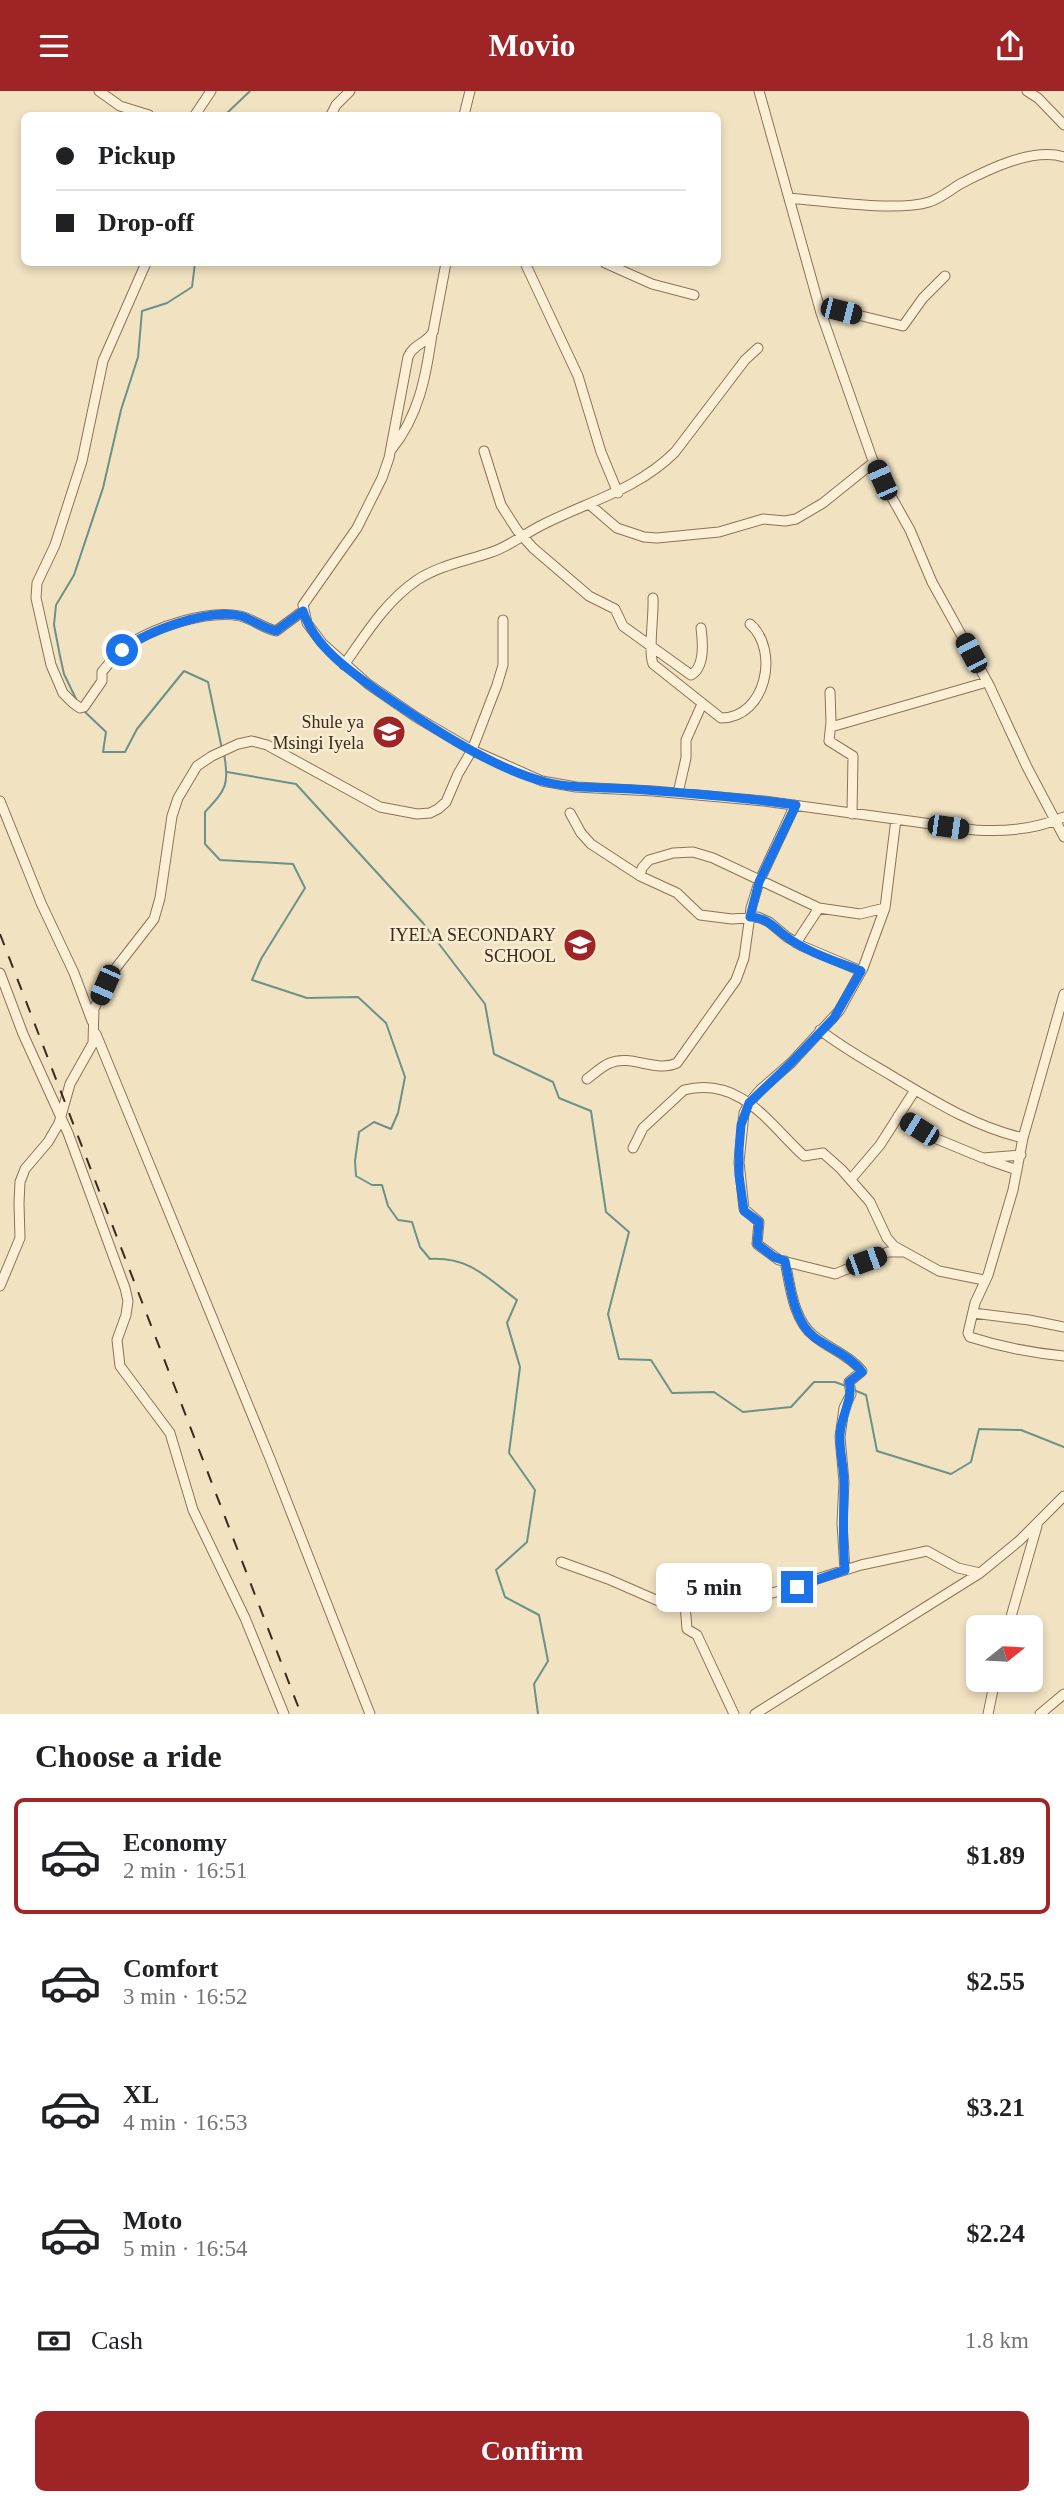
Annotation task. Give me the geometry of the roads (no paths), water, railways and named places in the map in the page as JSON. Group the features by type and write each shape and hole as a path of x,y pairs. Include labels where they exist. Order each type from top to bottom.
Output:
{"street":[{"path":"99,91 128,110 136,112"},
{"path":"197,112 211,91"},
{"path":"332,112 350,91"},
{"path":"465,112 470,91"},
{"path":"758,91 821,313 874,462 910,530 932,582 987,682 1027,767 1060,818 1064,837"},
{"path":"1027,91 1038,98 1064,125"},
{"path":"789,198 869,205 928,202 963,183 1025,157 1040,154 1064,157"},
{"path":"145,266 122,312 103,361 82,461 55,545 37,583 36,598 47,649 61,689 80,708 86,706 102,681 102,671 122,650 171,625 197,618 236,616 276,631 303,611"},
{"path":"390,451 409,426 417,408 445,266"},
{"path":"526,266 578,376 593,429 618,492"},
{"path":"612,266 652,284 694,295"},
{"path":"821,313 841,311 903,326 923,298 944,276"},
{"path":"433,332 427,340 412,348 408,357 390,451 382,478 356,528 307,598 303,611 307,623 322,643 344,665 416,717 472,750 515,771 559,785 796,805 975,830 999,831 1060,818"},
{"path":"344,665 384,608 416,581 453,563 495,551 522,535 618,492 651,473 675,452 745,360 758,348"},
{"path":"484,451 501,505 509,520 543,557 589,596 615,609 622,626 683,672 694,675 702,652 701,628"},
{"path":"589,504 617,528 645,537 719,532 757,520 796,519 823,503 874,462"},
{"path":"653,598 650,656 653,664 717,716 724,718 741,712 755,699 767,667 760,635 750,624"},
{"path":"0,1286 20,1238 19,1203 22,1175 29,1162 51,1138 61,1117 70,1084 91,1049 94,1009 112,973 154,919 160,898 172,816 178,798 197,766 227,748 252,741 267,744 380,807 417,814 430,813 446,802 458,773 472,750 502,671 503,620"},
{"path":"831,727 987,682"},
{"path":"830,692 831,727 828,739 830,744 853,756 852,814"},
{"path":"677,793 686,758 686,740 702,704"},
{"path":"0,801 44,912 74,973 111,1073 271,1461 370,1714"},
{"path":"587,1079 611,1062 664,1065 677,1063 736,980 744,958 759,882 796,805"},
{"path":"570,813 581,833 592,844 640,876 677,893 700,915 732,919 758,917 796,943 861,971"},
{"path":"897,819 885,908 861,971 839,1011 804,1050 749,1103 741,1125 739,1175 744,1209 758,1221 757,1244 774,1257 835,1275 888,1252 905,1252"},
{"path":"640,876 642,868 649,860 673,853 693,852 713,858 819,908 860,914 885,908"},
{"path":"796,943 819,908"},
{"path":"0,973 27,1045 61,1117 125,1288 128,1301 126,1315 117,1340 120,1366 170,1433 193,1510 245,1618 284,1714"},
{"path":"1064,994 1023,1138 1021,1155 993,1258 968,1333 970,1337 1038,1353 1064,1356"},
{"path":"820,1030 852,1054 955,1114 999,1132 1023,1138"},
{"path":"633,1148 642,1128 684,1090 719,1090 733,1093 778,1128 803,1154 823,1153 850,1178 876,1211 890,1243 939,1271 984,1280"},
{"path":"850,1178 880,1145 915,1090"},
{"path":"898,1116 937,1139 1017,1170"},
{"path":"983,1157 1021,1155"},
{"path":"785,1261 795,1309 811,1334 841,1353 862,1372 849,1382 851,1394 840,1426 845,1570"},
{"path":"973,1313 1064,1327"},
{"path":"755,1714 980,1573 1037,1524 1064,1496"},
{"path":"1011,1615 1037,1524"},
{"path":"561,1562 663,1603 685,1604 766,1595 877,1561 930,1551 958,1568 980,1573"},
{"path":"685,1604 687,1629 697,1635 734,1714"},
{"path":"988,1714 993,1692"},
{"path":"1040,1714 1064,1694"}],"waterway":[{"path":"228,112 250,91"},
{"path":"77,701 64,674 60,656 54,625 56,605 74,575 103,488 121,410 138,357 142,311 167,303 192,287 195,266"},
{"path":"84,711 106,732 103,752 125,752 137,729 184,671 208,682 222,749"},
{"path":"224,754 226,781 205,812 205,844 220,860 293,864 305,888 261,959 252,980 307,998 358,997 386,1023 405,1077 398,1113 391,1129 374,1122 359,1132 356,1176 372,1185 382,1185 388,1206 398,1220 412,1222 420,1247 430,1259 444,1259 467,1265 517,1300 507,1323 520,1367 509,1453 535,1490 527,1542 496,1570 505,1597 539,1615 548,1661 534,1684 538,1714"},
{"path":"227,772 296,784 423,923 485,1004 494,1054 553,1082 559,1098 591,1111 606,1212 629,1232 608,1314 619,1359 651,1360 672,1393 714,1392 743,1412 791,1407 814,1382 835,1382 846,1386"},
{"path":"854,1390 866,1395 877,1451 951,1474 971,1462 979,1429 1021,1430 1064,1447"}],"railway":[{"path":"0,934 301,1714"}],"place":[{"name":"Shule ya Msingi Iyela","path":"389,732"},
{"name":"IYELA SECONDARY SCHOOL","path":"580,945"}]}
